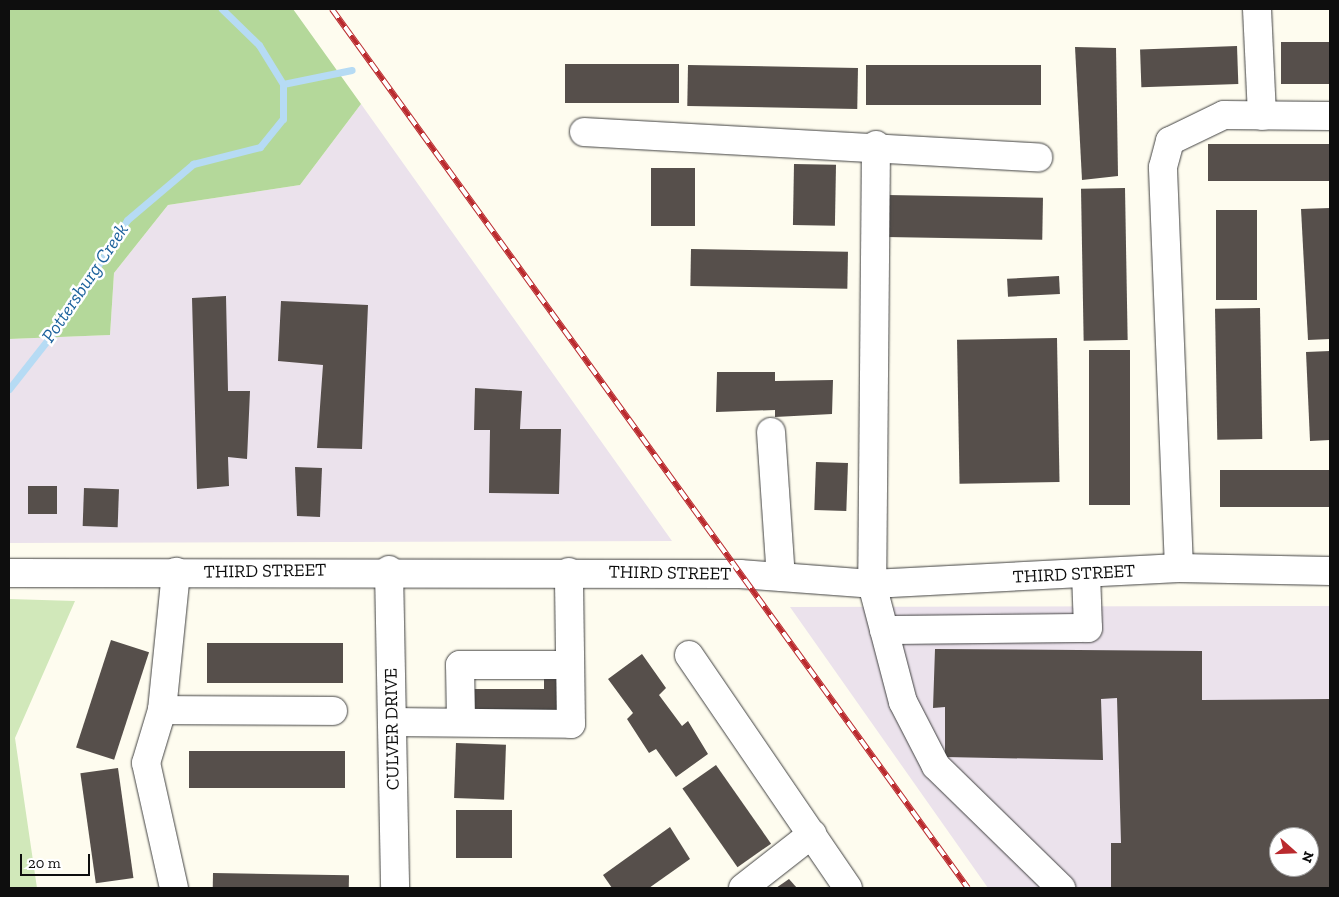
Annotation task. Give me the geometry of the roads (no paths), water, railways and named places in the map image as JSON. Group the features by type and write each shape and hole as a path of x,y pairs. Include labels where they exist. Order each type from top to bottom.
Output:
{"street":[{"path":"1257,9 1262,116"},
{"path":"1179,568 1163,167 1170,141 1224,115 1330,116"},
{"path":"584,132 876,145 1038,157"},
{"path":"876,145 872,584 903,702 936,766 1061,888"},
{"path":"771,432 781,577"},
{"name":"THIRD STREET","path":"9,573 389,570 569,572 781,577 872,584 1179,568 1330,571"},
{"name":"CULVER DRIVE","path":"389,570 395,888"},
{"path":"174,888 146,763 162,710 176,572"},
{"path":"392,722 461,721 571,724 569,572"},
{"path":"884,630 1088,628 1086,573"},
{"path":"689,655 848,888"},
{"path":"461,721 460,665 570,664"},
{"path":"162,710 333,711"},
{"path":"743,888 812,834"}],"waterway":[{"name":"Pottersburg Creek","path":"9,389 61,323 127,220 193,164 260,147 283,119 283,84 259,45 222,9"},
{"path":"283,84 352,70"}],"railway":[{"path":"332,9 968,888"}]}
